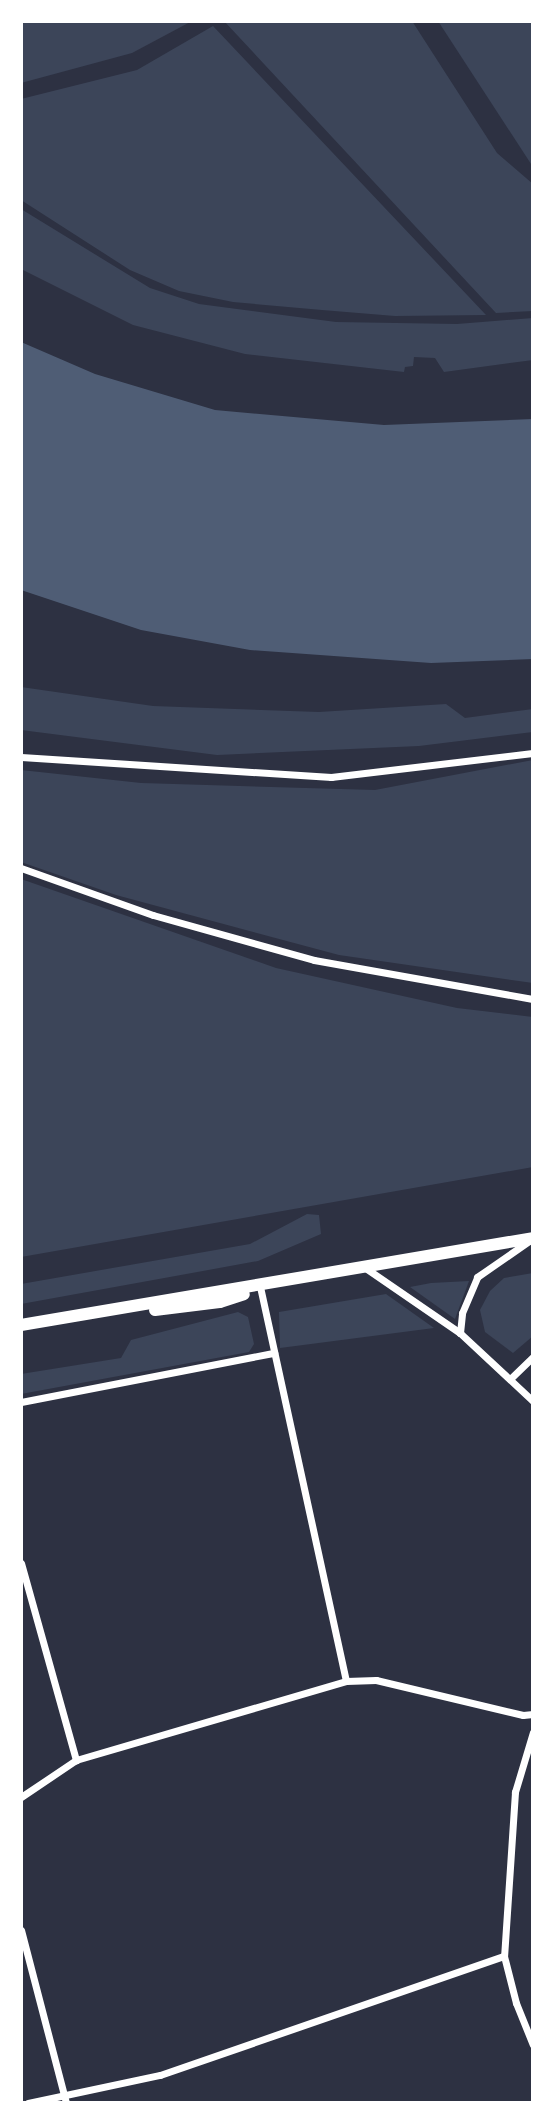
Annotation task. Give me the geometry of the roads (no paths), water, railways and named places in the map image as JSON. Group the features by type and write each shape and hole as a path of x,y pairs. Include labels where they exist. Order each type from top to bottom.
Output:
{"main road":[{"path":"21,1326 220,1302 260,1287 532,1239"}],"street":[{"path":"21,757 331,777 533,753"},
{"path":"21,868 153,915 314,960 533,999"},
{"path":"460,1333 462,1313 477,1277 532,1239"},
{"path":"367,1269 460,1333 533,1401"},
{"path":"260,1287 346,1681"},
{"path":"21,1402 274,1353"},
{"path":"510,1379 533,1357"},
{"path":"21,1563 76,1760"},
{"path":"21,1797 76,1760 346,1681 376,1680 523,1715 533,1714"},
{"path":"533,1732 515,1791 504,1956 516,2003 533,2045"},
{"path":"21,1930 66,2103"},
{"path":"28,2103 160,2075 504,1956"}]}
